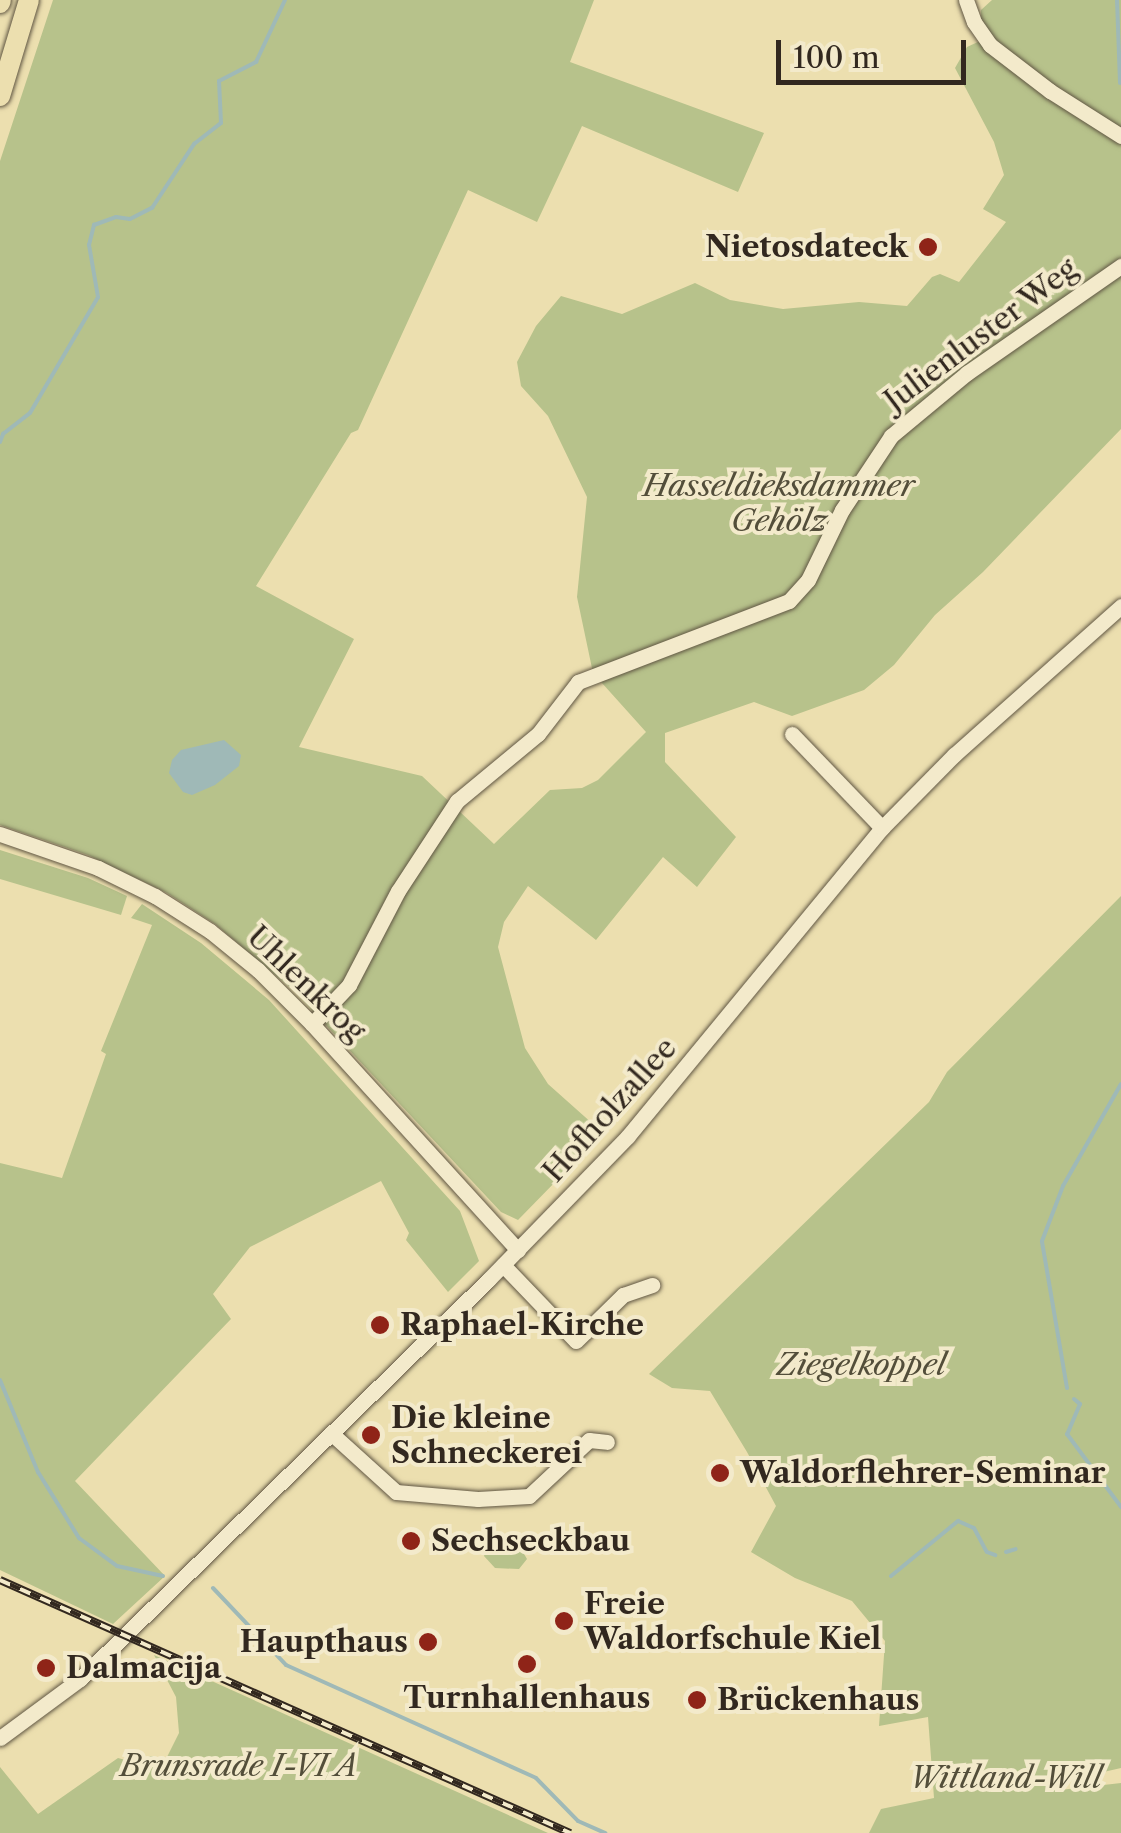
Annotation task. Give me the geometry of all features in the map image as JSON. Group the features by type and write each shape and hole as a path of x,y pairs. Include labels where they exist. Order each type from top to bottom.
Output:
{"highway":[{"path":"0,96 29,0"}],"street":[{"path":"966,0 974,22 990,45 1050,91 1121,136"},
{"name":"Julienluster Weg","path":"312,1024 349,986 398,890 457,801 538,734 578,682 789,601 808,580 856,485 890,436 990,356 1121,266"},
{"name":"Hofholzallee","path":"0,1738 69,1688 125,1636 518,1250 628,1136 882,828 966,744 1121,606"},
{"path":"792,734 882,828"},
{"name":"Uhlenkrog","path":"0,834 85,862 155,896 258,970 518,1250"},
{"path":"503,1265 576,1341 623,1295 652,1285"},
{"path":"330,1433 396,1492 490,1499 528,1496 589,1440 606,1442"}],"green space":[{"name":"Hasseldieksdammer Gehölz","path":"53,0 594,0 570,62 764,133 738,192 582,126 537,222 468,190 358,430 351,433 256,586 354,639 299,747 422,776 494,844 550,790 582,788 598,780 646,732 593,673 577,597 587,497 548,416 521,386 517,362 536,326 561,296 622,314 695,283 730,300 783,309 859,302 907,306 932,277 940,274 959,282 1006,222 983,209 1004,175 994,142 955,68 967,47 980,41 981,10 992,0 1121,0 1121,429 983,572 935,615 894,665 864,690 792,716 754,702 665,733 665,762 736,837 697,887 663,857 596,940 528,886 504,922 498,947 525,1048 548,1084 603,1133 518,1220 501,1212 294,991 215,924 167,893 88,855 0,825 0,161"},
{"path":"0,850 88,878 127,896 121,915 0,879"},
{"path":"1121,896 1121,1768 1064,1781 1060,1790 1121,1783 1121,1833 869,1833 881,1809 934,1798 928,1717 879,1726 885,1641 852,1601 795,1578 751,1552 776,1506 747,1452 710,1391 672,1388 649,1374 929,1102 947,1072"},
{"path":"142,904 201,943 269,1000 460,1211 479,1261 448,1292 406,1240 409,1233 381,1181 250,1247 213,1294 231,1319 75,1481 165,1576 113,1624 0,1570 0,1163 62,1178 106,1054 101,1051 152,925 131,918"},
{"path":"512,1533 527,1559 519,1569 495,1568 484,1556 487,1547 499,1549"},
{"name":"Brunsrade I-VI A","path":"154,1655 548,1833 0,1833 0,1767 38,1814 118,1758 129,1761 152,1756 162,1761 167,1757 179,1733 176,1697"}],"water":[{"path":"224,740 241,755 239,766 215,785 192,795 183,792 169,773 172,760 181,750"}],"waterway":[{"path":"0,442 3,434 30,413 98,297 89,245 94,225 116,217 130,219 152,208 194,144 221,123 219,81 256,62 285,0"},
{"path":"1117,0 1120,83"},
{"path":"1067,1388 1042,1241 1063,1186 1121,1084"},
{"path":"0,1380 38,1472 79,1538 117,1566 163,1576"},
{"path":"1074,1399 1080,1404 1067,1434 1121,1507"},
{"path":"891,1576 958,1521 974,1528 987,1552 995,1555"},
{"path":"1006,1552 1016,1549"},
{"path":"213,1588 286,1665 536,1778 578,1821 605,1833"}],"railway":[{"path":"0,1580 570,1833"}],"place":[{"name":"Nietosdateck","path":"928,247"},
{"name":"Raphael-Kirche","path":"380,1325"},
{"name":"Die kleine Schneckerei","path":"371,1435"},
{"name":"Waldorflehrer-Seminar","path":"720,1473"},
{"name":"Sechseckbau","path":"411,1541"},
{"name":"Freie Waldorfschule Kiel","path":"564,1621"},
{"name":"Haupthaus","path":"428,1642"},
{"name":"Turnhallenhaus","path":"527,1664"},
{"name":"Dalmacija","path":"46,1668"},
{"name":"Brückenhaus","path":"697,1700"}],"park label":[{"name":"Ziegelkoppel","path":"861,1365"},
{"name":"Wittland-Will","path":"1006,1778"}]}
